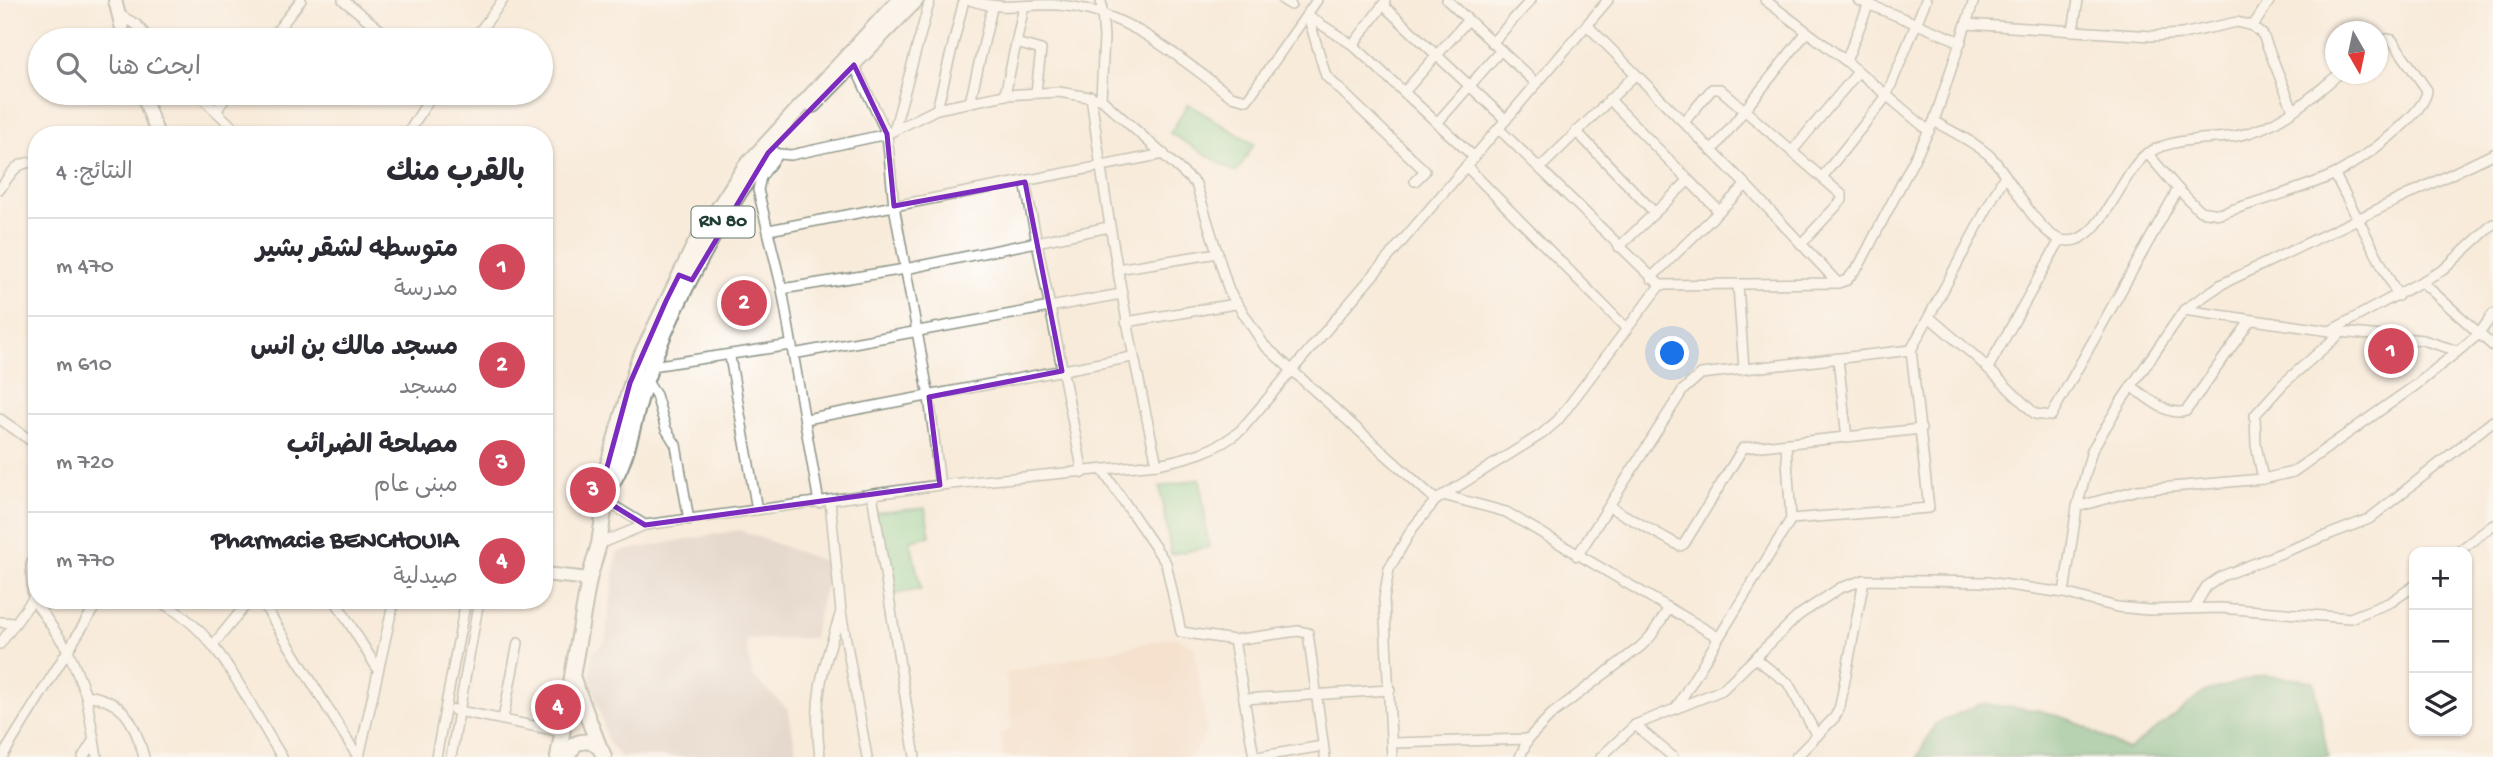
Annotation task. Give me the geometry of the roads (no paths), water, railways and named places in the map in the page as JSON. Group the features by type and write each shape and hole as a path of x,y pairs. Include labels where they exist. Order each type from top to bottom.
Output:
{"main road":[{"path":"115,0 122,28"},
{"name":"RN 80","path":"606,496 618,474 649,373 686,277 718,206 761,147 899,0"},
{"name":"RN 80","path":"561,755 589,579 599,544 606,496 606,471 630,383 686,277 741,192 772,154 916,0"},
{"path":"147,105 155,126"},
{"path":"553,575 589,579"},
{"path":"572,678 603,753"},
{"path":"561,755 587,741 603,753"}],"street":[{"path":"280,28 302,0"},
{"path":"343,0 378,28"},
{"path":"482,28 503,0"},
{"path":"930,0 890,132 894,206 929,397 940,485"},
{"path":"937,109 964,0"},
{"path":"971,0 992,8 1065,5 1102,12 1147,35 1231,96 1247,100 1317,0"},
{"path":"1101,0 1096,98 1100,167 1132,357 1157,464"},
{"path":"1447,0 1537,84"},
{"path":"1492,43 1531,0"},
{"path":"599,544 645,525 940,485 1157,464 1186,459 1224,444 1241,430 1608,0"},
{"path":"1765,0 1846,61 1929,131"},
{"path":"1858,0 1961,42"},
{"path":"1823,176 1886,97 1926,0"},
{"path":"1499,129 1660,285 1838,283 1847,279 1860,264 1934,121 1974,0"},
{"path":"2073,31 2078,0"},
{"path":"2253,26 2270,0"},
{"path":"1353,45 1385,2 1437,56 1506,120"},
{"path":"1846,61 1870,3"},
{"path":"1005,95 1024,6"},
{"path":"970,102 992,8"},
{"path":"118,14 140,28"},
{"path":"1308,16 1353,45 1474,158"},
{"path":"1308,16 1326,76 1425,171 1415,181"},
{"path":"1405,92 1467,21"},
{"path":"1966,24 2152,36 2182,34 2237,22 2253,26 2263,35 2293,110"},
{"path":"1587,25 1746,185 1838,283"},
{"path":"1712,151 1806,33"},
{"path":"2147,153 2200,211 2212,215 2335,174 2405,124 2427,98 2427,90 2392,40 2388,39"},
{"path":"1016,43 1039,48 1041,52 1036,92"},
{"path":"1437,122 1501,50"},
{"path":"854,65 890,132"},
{"path":"1793,150 1858,72"},
{"path":"1541,167 1635,75"},
{"path":"1934,121 1989,155 2044,227 2060,240 2079,240 2091,232 2147,153 2172,143 2250,132 2293,110 2326,84"},
{"path":"1684,122 1715,88 1720,89 1823,176 1842,199 1801,244"},
{"path":"819,502 782,289 757,186 772,154 810,152 890,132 937,109 1005,95 1036,92 1096,98 1184,170 1201,192 1235,304 1264,345 1292,370 1440,498 1506,512 1718,637"},
{"path":"1609,99 1719,211"},
{"path":"210,105 232,126"},
{"path":"216,111 220,105"},
{"path":"413,126 426,105"},
{"path":"1576,131 1655,212"},
{"path":"769,230 1164,154"},
{"path":"2064,593 2077,507 2092,450 2183,310 2222,284 2493,155"},
{"path":"0,189 16,167 28,161"},
{"path":"1466,166 1626,328"},
{"path":"1791,519 1929,508 1912,349 2005,174"},
{"path":"2335,174 2398,296"},
{"path":"1619,247 1688,181"},
{"path":"1025,182 1083,473"},
{"path":"1651,278 1746,185"},
{"path":"1929,317 1988,368 2035,414 2051,416 2178,189"},
{"path":"2330,331 2422,282 2460,257 2493,224"},
{"path":"782,289 905,269 1109,228"},
{"path":"1988,368 2060,240"},
{"path":"1117,270 1218,253"},
{"path":"2422,282 2493,346"},
{"path":"1392,757 1384,599 1386,580 1402,544 1440,498 1552,427 1660,285"},
{"path":"1738,286 1744,369"},
{"path":"689,520 676,445 666,429 649,373 730,357 916,333 1121,294"},
{"path":"1126,322 1235,304"},
{"path":"2183,310 2250,321 2423,340 2458,351"},
{"path":"2077,507 2137,490 2263,479 2293,472 2416,385 2479,334 2493,314"},
{"path":"2132,386 2162,407 2176,413 2186,411 2250,321"},
{"path":"2263,479 2256,445 2255,415 2284,383 2342,332"},
{"path":"1577,556 1688,383 1701,374 1912,349"},
{"path":"730,357 757,510"},
{"path":"806,419 1132,357"},
{"path":"1838,359 1847,438"},
{"path":"0,419 28,439"},
{"path":"2194,608 2206,587 2221,576 2301,548 2369,519 2493,421"},
{"path":"1610,507 1680,546 1684,544 1744,448 1921,429"},
{"path":"1676,708 1791,519 1786,444"},
{"path":"1103,471 1166,562 1181,632 1234,640 1298,631 1308,633 1325,757"},
{"path":"872,494 915,757"},
{"path":"606,496 645,525"},
{"path":"830,501 842,612 867,757"},
{"path":"2464,547 2493,525"},
{"path":"1601,757 1635,725 1722,690 1814,604 1840,588 1864,580 1966,581 2064,593 2117,607 2149,610 2194,608 2350,618 2391,602 2409,589"},
{"path":"1796,757 1835,717 1840,706 1864,580"},
{"path":"0,645 28,606"},
{"path":"1520,757 1528,739 1552,714 1646,642 1669,608"},
{"path":"40,609 68,650 86,695 97,757"},
{"path":"2,757 93,609"},
{"path":"172,609 190,621 213,645 282,757"},
{"path":"213,645 243,609"},
{"path":"267,609 358,757"},
{"path":"341,609 377,668"},
{"path":"358,757 392,609"},
{"path":"436,757 464,609"},
{"path":"451,757 477,609"},
{"path":"820,757 816,716 820,674 842,612"},
{"path":"0,622 15,623"},
{"path":"1234,640 1256,757 1323,746"},
{"path":"503,719 518,643"},
{"path":"1756,659 1788,683 1817,736"},
{"path":"1244,699 1390,690"},
{"path":"86,695 103,698 125,713 135,728 144,757"},
{"path":"446,709 563,732"},
{"path":"1635,725 1673,757"},
{"path":"1393,743 1528,739"},
{"path":"83,757 93,741"}],"place":[{"name":"مسجد مالك بن انس","path":"744,303"},
{"name":"متوسطه لشقر بشير","path":"2391,351"},
{"name":"مصلحة الضرائب","path":"593,490"},
{"name":"Pharmacie BENCHOUIA","path":"558,707"}]}
